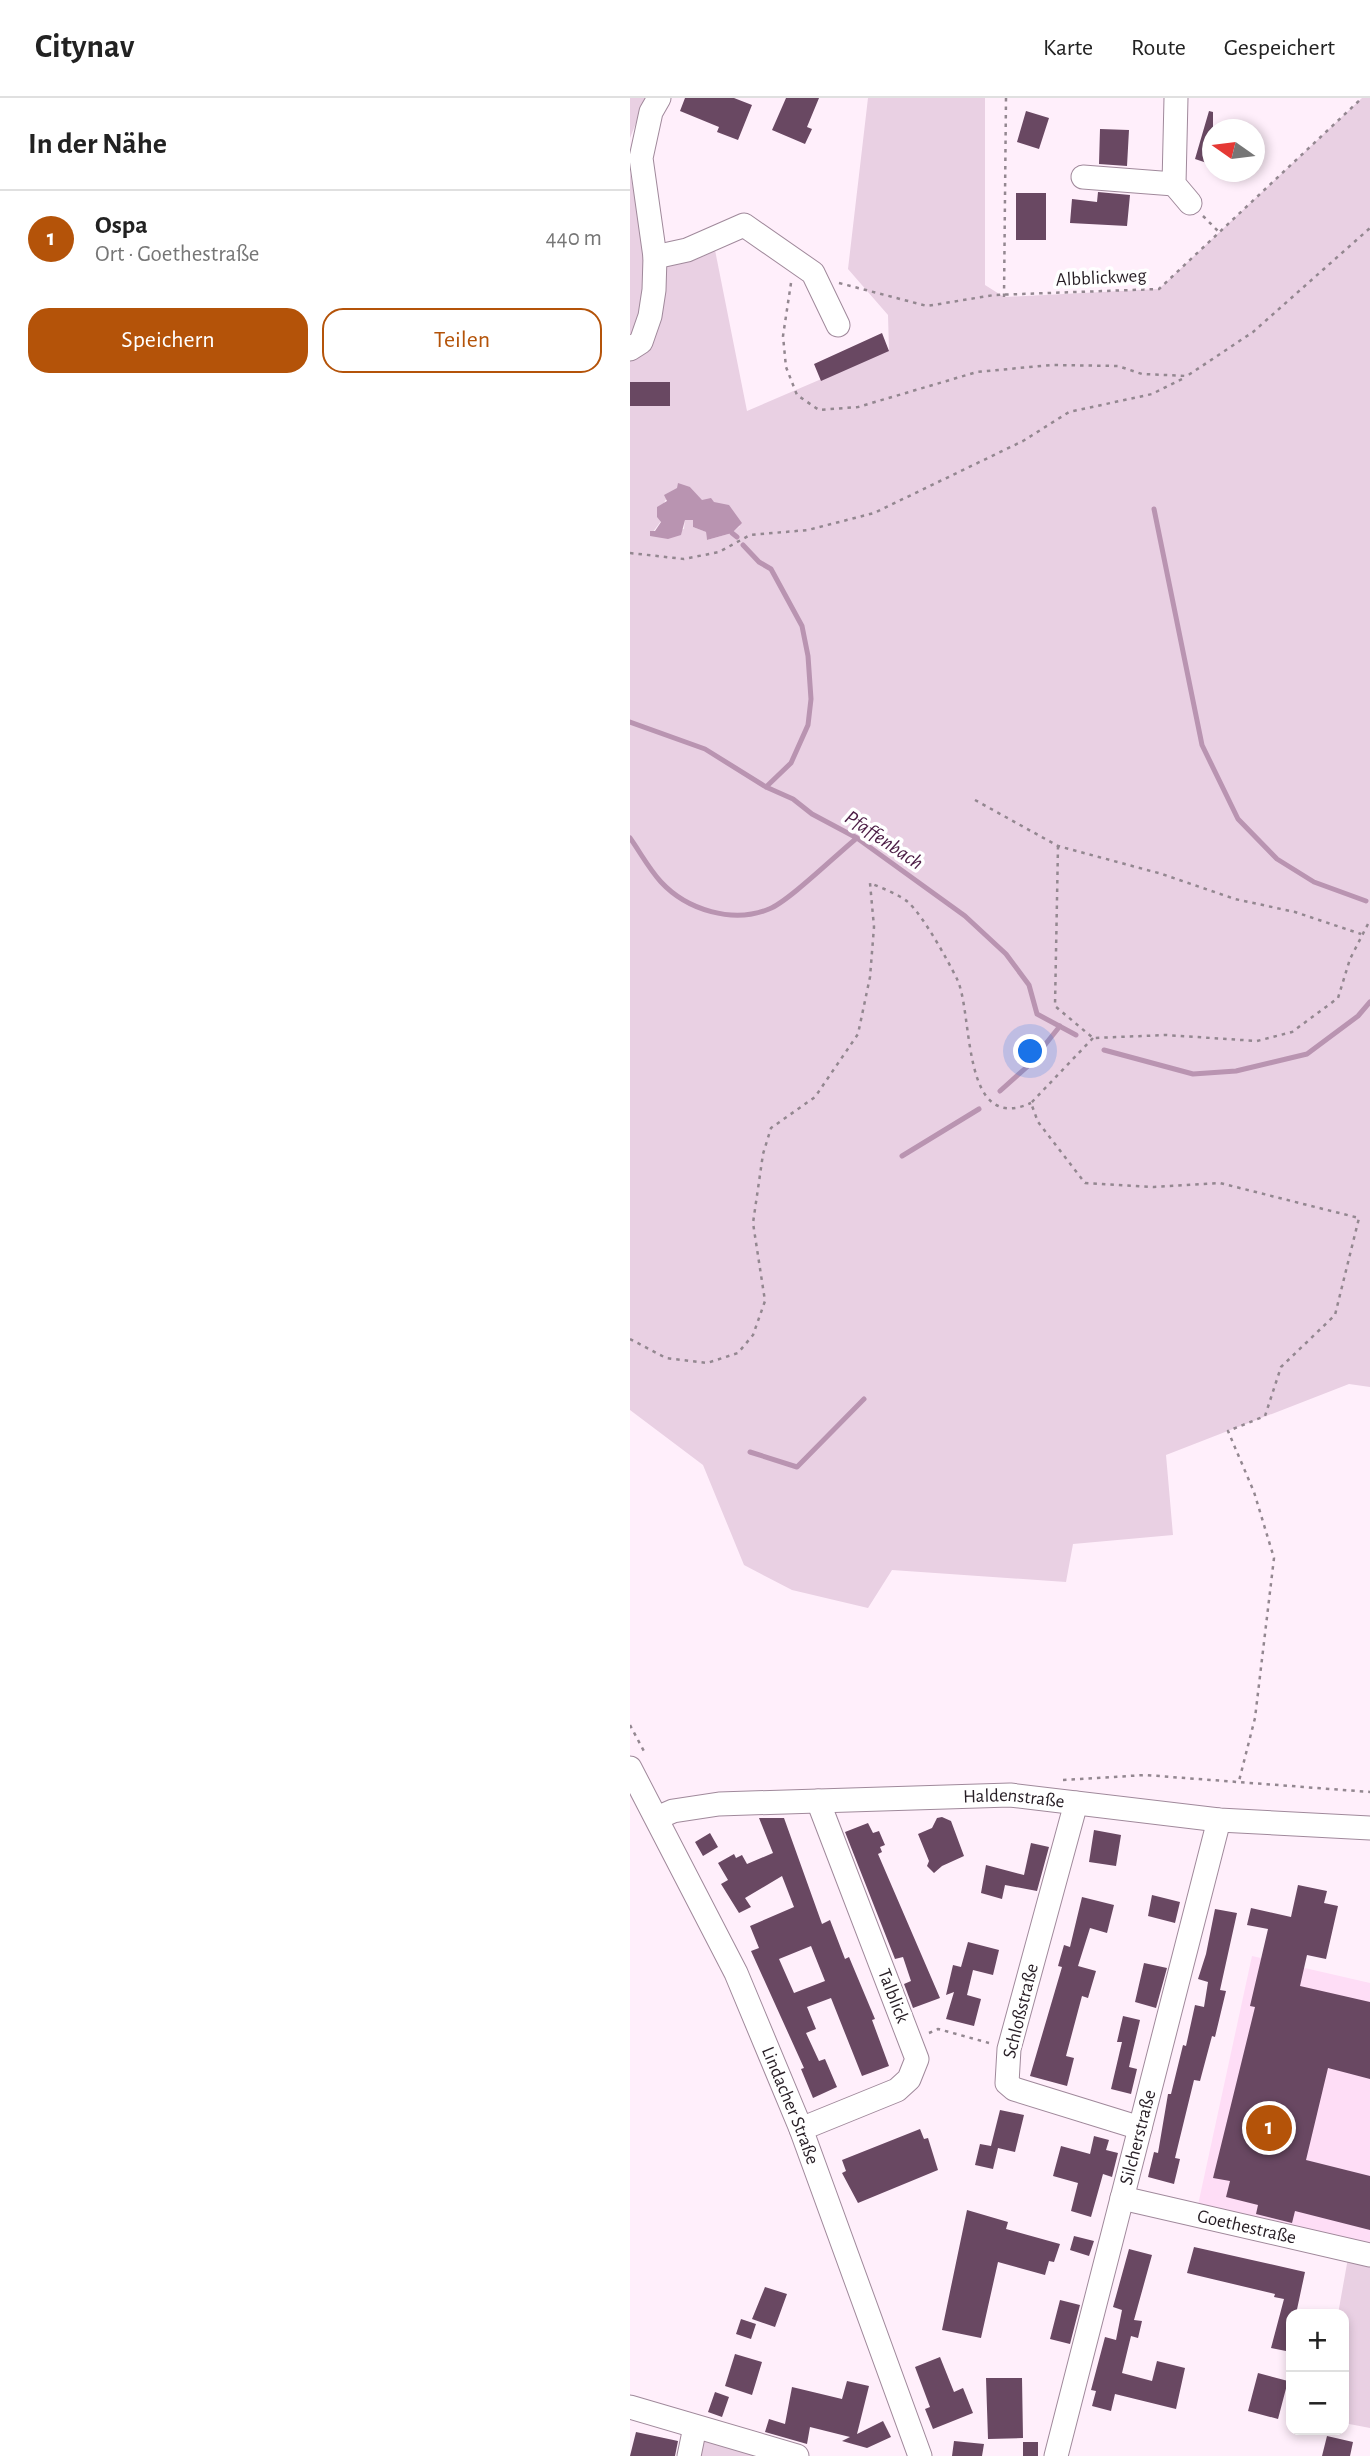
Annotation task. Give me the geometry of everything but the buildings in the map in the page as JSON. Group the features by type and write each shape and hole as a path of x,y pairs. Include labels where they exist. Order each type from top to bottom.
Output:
{"street":[{"path":"1176,98 1174,184 1190,203"},
{"path":"630,349 641,342 650,316 655,257 641,158 655,105"},
{"path":"1083,177 1174,184"},
{"path":"655,257 687,250 744,225 805,266 838,325"},
{"name":"Lindacher Straße","path":"630,1768 736,1973 801,2129 920,2456"},
{"name":"Haldenstraße","path":"657,1818 673,1811 719,1804 1010,1795 1219,1820 1370,1828"},
{"name":"Talblick","path":"801,2129 897,2090 909,2079 917,2059 818,1801"},
{"name":"Schloßstraße","path":"1076,1803 1009,2049 1007,2083 1014,2089 1140,2128"},
{"name":"Silcherstraße","path":"1056,2456 1219,1820"},
{"name":"Goethestraße","path":"1122,2198 1370,2255"},
{"path":"630,2407 797,2456"},
{"path":"689,2456 695,2427"}],"path":[{"path":"1004,297 1006,98"},
{"name":"Albblickweg","path":"805,266 927,306 995,295 1004,297 1159,289 1362,98"},
{"path":"630,553 684,559 719,552 750,534 808,530 874,513 975,466 1069,412 1152,394 1187,376 1252,332 1370,228"},
{"path":"805,266 787,300 783,336 786,367 797,395 819,410 858,407 977,372 1051,365 1118,366 1142,373 1187,376"},
{"path":"975,800 1058,846 1162,874 1235,899 1295,912 1361,934"},
{"path":"1058,846 1055,1006 1093,1038 1166,1035 1257,1041 1292,1032 1338,998 1361,934 1370,920"},
{"path":"630,1339 666,1359 707,1363 738,1353 753,1335 765,1301 753,1223 762,1154 771,1128 815,1097 858,1034 871,965 874,927 870,883 906,901 926,924 958,981 974,1071 986,1095 996,1106 1015,1110 1031,1103 1093,1038"},
{"path":"1031,1103 1038,1122 1085,1182 1154,1187 1220,1184 1359,1218 1335,1315 1281,1367 1265,1416 1228,1431 1254,1492 1274,1558 1255,1718 1239,1781"},
{"path":"1052,1781 1144,1776 1370,1792"},
{"path":"910,2043 938,2029 1009,2049"}],"shaded area":[{"path":"630,98 646,98 630,138"},
{"path":"868,98 985,98 985,285 1004,297 1159,289 1362,98 1370,98 1370,1387 1349,1384 1166,1455 1173,1535 1073,1544 1066,1582 892,1570 868,1608 792,1590 744,1565 703,1465 630,1410 630,172 648,265 715,250 747,411 889,350 888,315 848,269","holes":["690,487 702,501 713,502 740,526 732,533 707,540 706,532 693,527 693,520 685,519 684,529 650,536 661,521 664,502 672,493"]},
{"path":"678,483 690,487 702,500 711,498 714,502 729,505 742,523 732,533 707,540 706,532 693,527 693,520 685,520 681,535 668,539 650,536 650,531 655,531 661,522 657,517 657,507 667,501 664,495 677,488"},
{"path":"1252,1956 1370,1983 1370,2245 1198,2205"},
{"path":"1348,2258 1370,2263 1370,2428 1349,2424 1349,2309 1339,2309"},
{"path":"697,2434 767,2456 692,2456"}],"waterway":[{"path":"1154,509 1202,745 1238,819 1277,859 1314,882 1366,901"},
{"path":"732,533 737,537"},
{"path":"743,545 759,562 771,569 802,626 808,656 811,699 808,725 791,763 766,787"},
{"name":"Pfaffenbach","path":"630,722 705,749 857,838 965,916 1006,954 1029,985 1037,1014 1076,1035"},
{"path":"630,838 652,872 672,892 711,912 741,915 777,905 857,838"},
{"name":"Pfaffenbach","path":"1104,1050 1193,1074 1236,1071 1307,1054 1358,1016 1370,1002"},
{"path":"1000,1091 1028,1066 1060,1026"},
{"path":"902,1156 979,1109"},
{"path":"750,1452 797,1467 864,1399"}],"place":[{"name":"Ospa","path":"1269,2128"}]}
